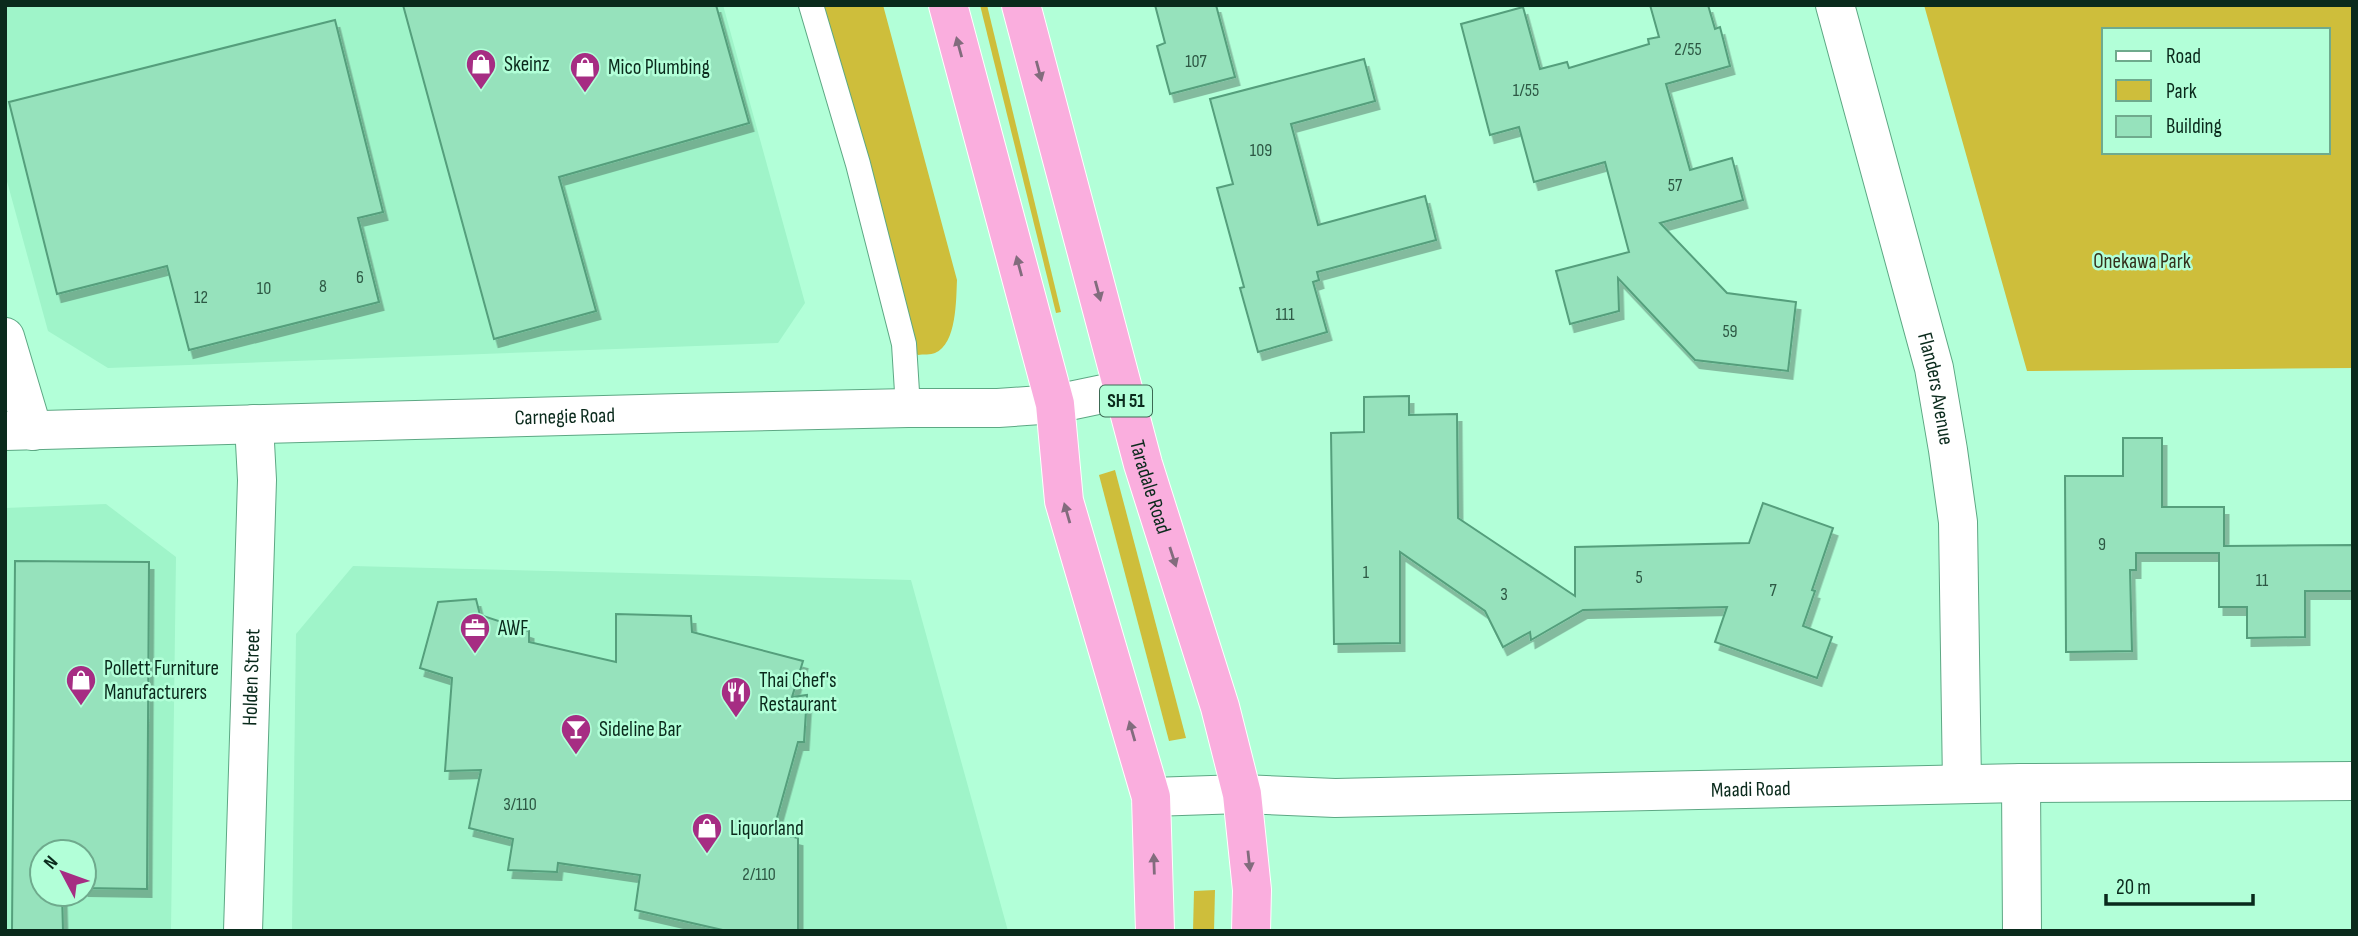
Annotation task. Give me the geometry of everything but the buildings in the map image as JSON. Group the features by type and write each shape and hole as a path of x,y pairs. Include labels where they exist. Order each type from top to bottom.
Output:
{"highway":[{"path":"948,5 1055,404 1064,501 1151,797 1155,931"},
{"name":"Taradale Road","path":"1021,5 1104,310 1122,390 1220,707 1241,794 1252,890 1251,931"}],"street":[{"name":"Flanders Avenue","path":"1835,5 1934,368 1948,450 1958,522 1962,784"},
{"path":"5,337 19,431"},
{"name":"Carnegie Road","path":"19,431 908,408 998,408 1055,404 1122,390"},
{"name":"Holden Street","path":"243,931 257,480 254,424"},
{"name":"Maadi Road","path":"1151,797 1241,794 1335,798 2021,783 2353,781"},
{"path":"2021,783 2022,931"}],"lane":[{"path":"811,5 858,164 904,344 908,408"}],"shaded area":[{"path":"5,5 723,5 805,303 778,343 108,368 48,331 5,174"},
{"name":"Pollett Furniture Manufacturers","path":"106,504 176,557 171,931 5,931 5,508"},
{"path":"353,566 911,580 1008,931 292,931 296,634"}],"green space":[{"path":"811,5 883,5 957,280 951,331 942,348 933,354 918,355 903,338"},
{"path":"980,5 987,5 1061,312 1056,313"},
{"name":"Onekawa Park","path":"1924,5 2353,5 2353,368 2027,371"},
{"path":"1115,470 1186,738 1169,741 1099,475"},
{"path":"1215,890 1214,931 1193,931 1194,891"}],"place":[{"name":"Skeinz","path":"481,91"},
{"name":"Mico Plumbing","path":"585,94"},
{"name":"AWF","path":"475,655"},
{"name":"Pollett Furniture Manufacturers","path":"81,707"},
{"name":"Thai Chef's Restaurant","path":"736,719"},
{"name":"Sideline Bar","path":"576,756"},
{"name":"Liquorland","path":"707,855"}]}
